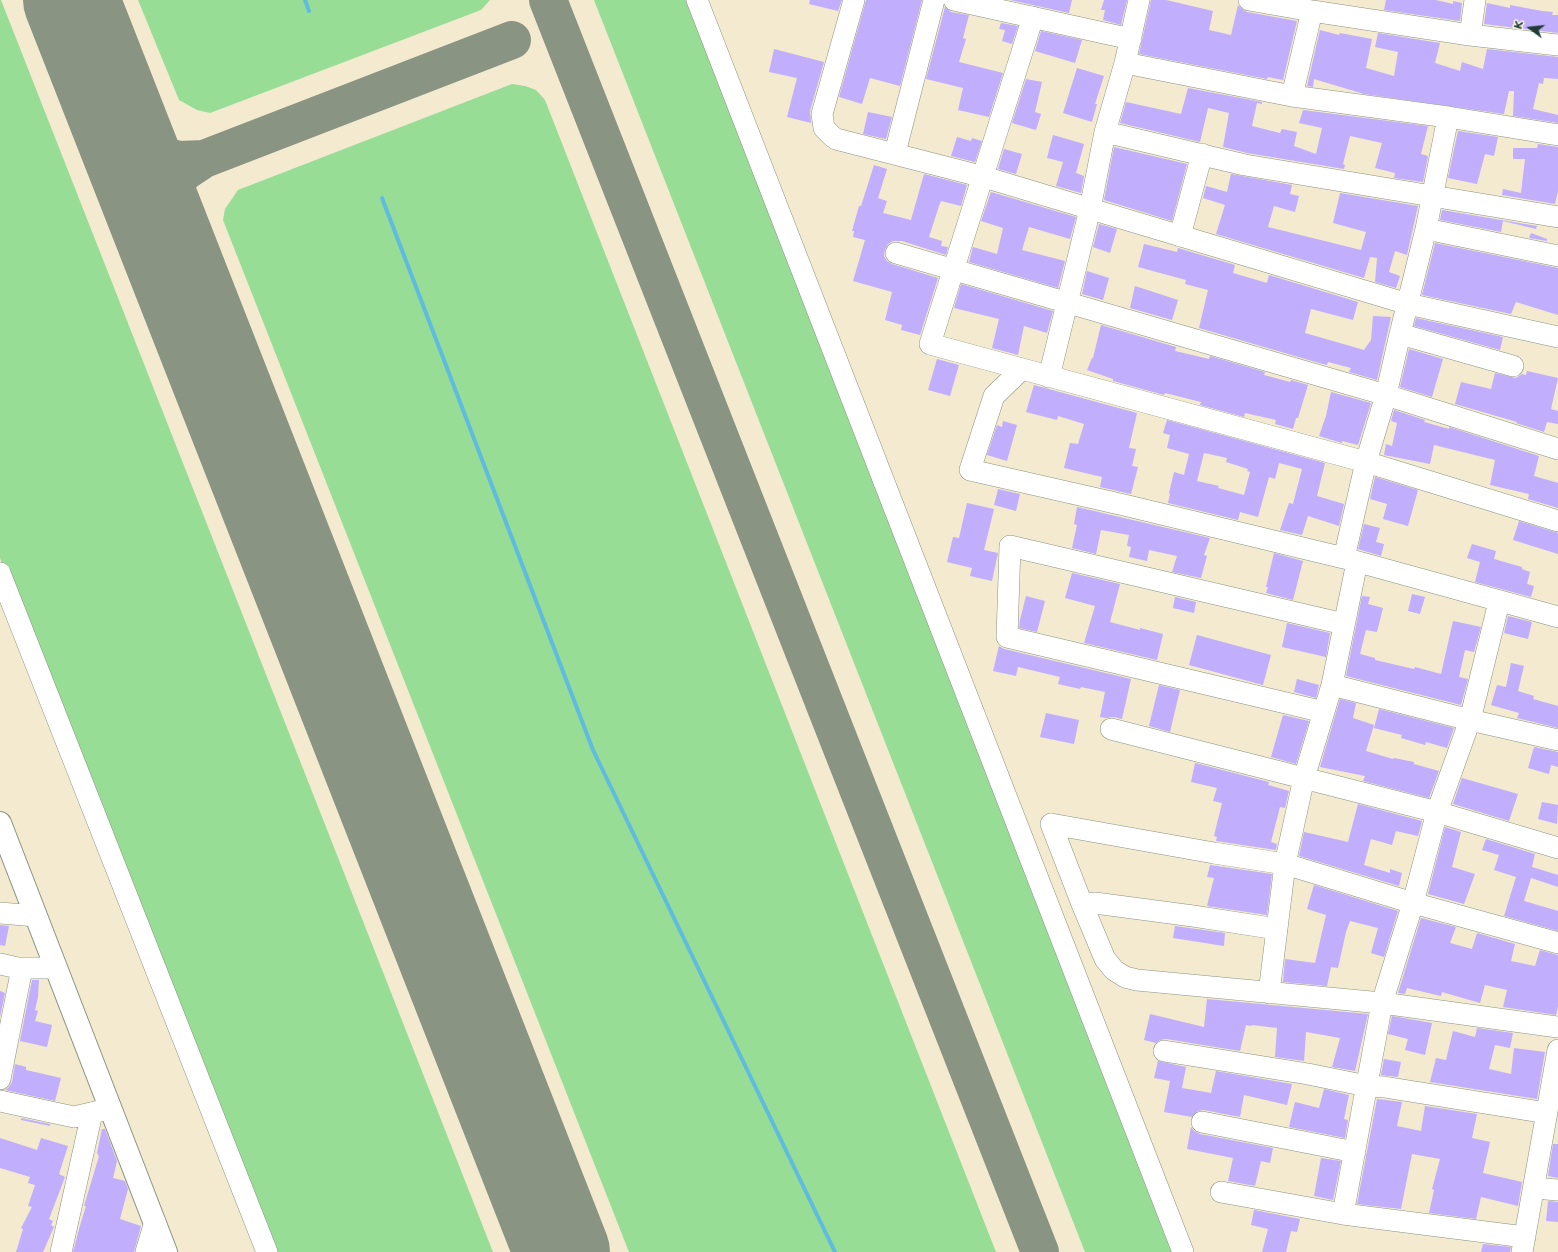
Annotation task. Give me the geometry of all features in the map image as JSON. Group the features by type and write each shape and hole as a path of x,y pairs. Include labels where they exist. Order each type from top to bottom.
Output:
{"main road":[{"path":"0,823 56,968 102,1111 155,1222 166,1252"}],"street":[{"path":"697,0 1183,1252"},
{"path":"854,0 824,106 822,122 828,132 836,139 984,177 1408,304 1558,337"},
{"path":"895,153 934,0"},
{"path":"954,0 1131,39"},
{"path":"1049,377 1090,209 1104,132 1125,63 1139,0"},
{"path":"1249,0 1470,35 1558,45"},
{"path":"1470,35 1475,0"},
{"path":"1292,96 1312,11"},
{"path":"1033,17 984,177 930,344 1366,462 1558,521"},
{"path":"1125,63 1292,96 1448,117 1558,135"},
{"path":"1269,993 1285,864 1304,778 1332,685 1344,624 1350,560 1366,462 1386,394 1426,229 1448,117"},
{"path":"1104,132 1245,165 1558,217"},
{"path":"1180,236 1202,154"},
{"path":"1426,229 1558,256"},
{"path":"896,253 1386,394 1558,449"},
{"path":"1400,334 1513,366"},
{"path":"1022,369 994,396 970,470 1132,507 1350,560 1558,617"},
{"path":"1324,712 1007,637 1010,546 1344,624"},
{"path":"0,573 267,1252"},
{"path":"1344,1214 1382,1003 1413,903 1437,812 1470,720 1499,602"},
{"path":"1332,685 1470,720 1558,740"},
{"path":"1111,728 1437,812 1558,848"},
{"path":"1558,943 1413,903 1285,864 1051,824 1105,959 1114,970 1125,977 1138,980 1382,1003 1558,1027"},
{"path":"1082,904 1095,903 1277,929"},
{"path":"0,913 36,916"},
{"path":"0,964 22,968 56,968"},
{"path":"0,1079 22,968"},
{"path":"1221,1192 1287,1202 1344,1214 1524,1244 1558,1050"},
{"path":"1164,1051 1308,1074 1367,1086 1384,1087 1547,1113"},
{"path":"0,1102 74,1117 102,1111 61,1252"},
{"path":"1202,1122 1355,1152"},
{"path":"1534,1188 1558,1190"},
{"path":"146,1252 155,1222"}],"green space":[{"path":"0,0 493,1252 274,1252 27,629 0,558"},
{"path":"138,0 490,0 481,10 210,113 197,110 179,100"},
{"path":"594,0 691,0 1178,1252 1085,1252"},
{"path":"512,84 525,86 536,90 545,100 996,1252 629,1252 223,220 225,209 238,190"}],"building":[{"path":"810,0 842,0 838,11 809,4"},
{"path":"866,0 922,0 900,86 870,78 862,104 839,97"},
{"path":"1010,0 1072,0 1069,13"},
{"path":"1104,0 1127,0 1121,25 1103,20 1105,10 1101,10"},
{"path":"1151,0 1166,0 1213,11 1209,30 1231,35 1238,5 1247,12 1297,21 1283,80 1268,77 1267,79 1139,54"},
{"path":"1386,0 1436,0 1453,4 1453,1 1462,3 1460,21 1384,10"},
{"path":"1487,3 1510,8 1510,5 1553,12 1552,15 1558,15 1558,33 1484,24"},
{"path":"945,7 951,12 969,15 963,38 966,39 959,62 1003,73 989,117 958,110 963,88 926,79"},
{"path":"1001,23 1018,26 1012,44 1002,41 1005,30 999,29"},
{"path":"1320,30 1339,35 1340,33 1372,39 1366,68 1394,76 1398,52 1375,47 1378,33 1440,43 1435,63 1460,71 1462,62 1483,69 1487,49 1558,57 1558,79 1544,78 1543,84 1539,83 1533,109 1558,115 1558,123 1513,116 1514,91 1509,91 1504,114 1364,94 1314,79 1313,87 1307,86"},
{"path":"1041,31 1082,40 1075,63 1035,51"},
{"path":"774,49 824,62 810,111 811,123 787,117 797,78 769,72"},
{"path":"1077,68 1104,76 1095,104 1097,104 1092,122 1063,113"},
{"path":"1026,79 1042,82 1035,112 1041,114 1036,130 1012,123"},
{"path":"1188,88 1262,102 1262,104 1257,103 1252,126 1280,133 1282,129 1297,132 1294,146 1316,154 1322,128 1299,123 1303,110 1428,126 1421,154 1428,156 1423,182 1394,178 1395,173 1375,168 1382,143 1350,136 1343,164 1345,165 1344,169 1247,153 1223,147 1229,113 1208,108 1200,142 1120,123 1126,102 1181,114"},
{"path":"868,112 892,117 886,139 863,134"},
{"path":"1458,131 1498,137 1494,156 1485,154 1477,184 1448,178"},
{"path":"1053,135 1084,144 1076,173 1084,176 1081,193 1056,186 1063,162 1047,158"},
{"path":"957,137 971,141 972,138 982,141 975,162 951,156"},
{"path":"1538,144 1558,147 1558,191 1555,204 1502,195 1503,189 1521,193 1525,159 1513,159 1513,148 1537,148"},
{"path":"1114,147 1187,164 1172,221 1104,200"},
{"path":"1004,149 1022,154 1016,174 998,169"},
{"path":"874,165 887,169 878,198 887,201 883,213 911,220 924,174 967,185 961,206 941,201 929,237 942,241 941,246 948,247 946,255 902,241 893,241 888,244 885,249 884,256 887,261 892,264 938,278 920,335 901,330 902,325 885,320 892,292 853,281 865,240 853,237 854,231 852,231 859,206 861,206"},
{"path":"1231,174 1292,185 1290,194 1299,196 1295,212 1274,206 1268,227 1361,250 1366,232 1333,223 1340,193 1418,206 1407,255 1395,251 1389,272 1400,276 1396,288 1375,282 1377,258 1370,257 1364,278 1216,234 1225,205 1203,198 1206,186 1227,192"},
{"path":"991,192 1076,217 1070,239 1029,227 1022,250 1065,261 1058,288 969,262 973,247 997,254 1003,228 981,221"},
{"path":"1442,210 1537,226 1536,229 1503,221 1501,232 1440,220"},
{"path":"1099,224 1117,229 1110,253 1093,247"},
{"path":"1531,233 1547,239 1547,241 1529,238"},
{"path":"1435,243 1558,268 1558,315 1516,302 1511,314 1422,295"},
{"path":"1144,244 1177,252 1178,248 1235,265 1233,273 1267,283 1269,275 1358,302 1353,320 1311,309 1305,333 1364,350 1371,340 1373,316 1391,317 1377,380 1349,372 1351,368 1328,362 1327,365 1319,363 1199,328 1208,290 1185,284 1186,280 1138,267"},
{"path":"1087,271 1109,278 1103,300 1082,294"},
{"path":"961,284 1053,311 1047,333 1024,326 1018,355 992,348 999,319 954,308"},
{"path":"1135,286 1178,300 1172,320 1130,308"},
{"path":"1416,318 1503,337 1500,350 1414,326"},
{"path":"1101,325 1176,347 1175,351 1209,359 1210,356 1265,372 1264,375 1308,385 1293,429 1275,424 1276,420 1245,413 1244,417 1200,405 1201,402 1165,393 1164,395 1113,381 1113,379 1087,370 1093,358"},
{"path":"1409,349 1443,359 1432,397 1400,387"},
{"path":"937,359 959,365 950,396 928,390"},
{"path":"1527,371 1558,378 1551,409 1558,411 1558,424 1547,422 1544,432 1516,423 1517,422 1455,404 1461,382 1491,389 1495,373 1516,378 1522,374 1526,375"},
{"path":"1034,385 1137,413 1129,448 1136,449 1132,466 1138,467 1131,494 1100,487 1102,477 1064,468 1070,443 1078,444 1084,424 1058,416 1057,420 1026,412"},
{"path":"1331,392 1371,403 1358,445 1342,441 1342,443 1319,436 1326,416"},
{"path":"1394,410 1425,420 1424,422 1449,429 1449,427 1539,456 1534,476 1558,483 1558,508 1528,499 1529,494 1490,485 1495,460 1434,445 1430,464 1384,455 1386,444 1392,446 1397,423 1391,421"},
{"path":"1167,420 1325,463 1317,496 1344,504 1339,526 1308,516 1302,535 1280,530 1289,503 1293,504 1302,469 1279,463 1275,479 1269,477 1258,517 1240,512 1238,520 1168,503 1174,472 1184,475 1189,454 1167,448 1170,435 1163,433","holes":["1204,453 1227,458 1226,462 1248,469 1247,471 1250,472 1244,495 1218,488 1219,486 1197,481"]},
{"path":"1003,421 1017,425 1007,461 987,455 997,425 1002,427"},
{"path":"1375,477 1418,490 1408,526 1383,519 1387,504 1370,499"},
{"path":"998,489 1020,494 1016,511 994,505"},
{"path":"967,503 994,509 984,550 998,553 992,581 970,576 972,568 947,562 953,537 959,538"},
{"path":"1077,507 1210,538 1204,555 1207,556 1201,578 1172,572 1177,556 1149,550 1147,561 1129,557 1131,547 1127,546 1129,535 1101,530 1096,554 1072,548 1077,525 1074,524"},
{"path":"1519,521 1558,533 1558,554 1513,540"},
{"path":"1364,524 1380,528 1376,542 1384,544 1381,556 1358,549"},
{"path":"1472,544 1496,551 1494,559 1522,567 1522,569 1530,572 1527,584 1534,586 1531,597 1475,582 1480,562 1467,558"},
{"path":"1274,553 1303,561 1293,600 1266,593"},
{"path":"1072,573 1120,584 1110,622 1163,634 1157,660 1084,643 1095,606 1065,598"},
{"path":"1412,594 1425,597 1420,614 1408,611"},
{"path":"1026,596 1045,601 1037,632 1019,628"},
{"path":"1362,596 1370,597 1368,604 1383,608 1377,632 1366,630 1360,654 1375,658 1375,660 1414,669 1415,667 1441,674 1453,621 1481,627 1474,652 1465,650 1459,677 1468,679 1461,705 1346,676"},
{"path":"1175,597 1196,602 1194,613 1173,608"},
{"path":"1508,616 1532,622 1528,639 1504,633"},
{"path":"1287,623 1330,633 1326,657 1282,647"},
{"path":"1197,635 1271,655 1263,685 1189,665"},
{"path":"999,646 1004,649 1131,679 1122,719 1114,717 1100,717 1105,692 1081,687 1080,689 1058,684 1060,677 1018,667 1016,676 993,671"},
{"path":"1511,663 1524,666 1518,691 1534,696 1533,699 1558,706 1558,728 1517,718 1519,713 1491,705 1497,685 1506,687"},
{"path":"1297,679 1319,685 1316,698 1294,692"},
{"path":"1159,685 1180,690 1170,732 1149,726"},
{"path":"1340,699 1356,703 1353,718 1374,725 1366,751 1393,759 1414,762 1414,764 1439,771 1429,798 1363,781 1365,776 1320,767"},
{"path":"1379,709 1454,728 1447,748 1426,742 1425,745 1401,738 1402,735 1374,728"},
{"path":"1046,713 1079,720 1074,744 1040,737"},
{"path":"1283,715 1309,721 1296,764 1271,757"},
{"path":"1534,747 1558,752 1558,767 1551,765 1549,774 1528,768"},
{"path":"1195,763 1269,782 1268,785 1289,791 1285,808 1280,807 1271,842 1277,844 1276,850 1216,841 1217,837 1214,836 1222,803 1213,801 1217,788 1191,782"},
{"path":"1462,778 1518,794 1509,821 1453,804"},
{"path":"1542,802 1558,805 1557,824 1538,819"},
{"path":"1358,804 1422,821 1418,836 1396,831 1392,845 1371,839 1364,865 1390,873 1390,869 1402,873 1399,886 1299,856 1304,832 1348,842"},
{"path":"1445,827 1461,832 1452,867 1475,874 1464,904 1428,894"},
{"path":"1486,839 1535,854 1532,867 1558,875 1558,887 1531,878 1524,901 1558,911 1558,931 1504,916 1516,877 1494,870 1499,855 1482,850"},
{"path":"1210,865 1272,874 1267,915 1207,906 1214,878 1207,877"},
{"path":"1314,885 1398,911 1384,957 1371,953 1378,928 1350,921 1338,968 1331,967 1327,986 1283,982 1285,959 1315,963 1326,915 1307,909"},
{"path":"1421,918 1456,927 1450,943 1472,949 1477,933 1515,944 1511,961 1535,966 1540,950 1558,955 1558,1006 1556,1015 1503,1007 1507,990 1485,985 1480,1003 1442,992 1441,996 1407,988 1405,994 1398,993"},
{"path":"0,925 9,926 5,946 0,945"},
{"path":"1175,926 1225,933 1224,946 1173,938"},
{"path":"32,980 39,980 38,997 35,1010 38,1011 35,1021 52,1025 47,1047 20,1041"},
{"path":"0,991 5,993 0,1017"},
{"path":"1207,999 1368,1014 1355,1071 1332,1067 1340,1038 1306,1032 1304,1061 1275,1057 1277,1028 1246,1025 1240,1051 1166,1039 1160,1040 1156,1043 1144,1040 1150,1014 1204,1027"},
{"path":"1392,1016 1432,1023 1425,1055 1405,1050 1408,1039 1388,1034"},
{"path":"1477,1028 1513,1033 1510,1048 1495,1045 1489,1069 1511,1074 1514,1048 1545,1052 1537,1099 1430,1082 1436,1058 1446,1060 1453,1031 1475,1037"},
{"path":"1384,1059 1401,1062 1398,1077 1381,1075"},
{"path":"1158,1061 1186,1067 1182,1088 1211,1093 1216,1071 1292,1084 1287,1105 1244,1095 1240,1117 1204,1110 1198,1111 1192,1117 1164,1112 1170,1081 1154,1078"},
{"path":"15,1064 26,1067 26,1070 61,1078 55,1101 5,1090 12,1082"},
{"path":"1324,1089 1349,1095 1344,1119 1348,1120 1345,1138 1289,1127 1295,1102 1319,1108"},
{"path":"1377,1099 1402,1102 1397,1126 1421,1131 1425,1106 1477,1114 1472,1138 1490,1142 1483,1173 1522,1182 1518,1206 1481,1197 1476,1219 1429,1213 1434,1190 1432,1189 1440,1159 1412,1154 1401,1209 1357,1204"},
{"path":"21,1118 50,1124 50,1126 21,1120"},
{"path":"1191,1127 1194,1131 1200,1134 1273,1148 1270,1163 1261,1161 1255,1186 1228,1181 1233,1158 1187,1149"},
{"path":"102,1129 105,1129 117,1161 113,1178 125,1181 128,1189 120,1219 141,1226 134,1252 73,1252 86,1206 84,1206 99,1156 97,1153"},
{"path":"0,1138 37,1150 41,1138 68,1146 59,1174 65,1177 49,1219 53,1221 51,1225 54,1227 43,1252 16,1252 23,1229 21,1228 32,1207 28,1206 35,1185 28,1183 30,1177 0,1168"},
{"path":"1553,1144 1558,1144 1558,1178 1548,1176"},
{"path":"1321,1158 1341,1161 1333,1200 1314,1196"},
{"path":"1548,1201 1558,1202 1558,1222 1546,1221"},
{"path":"1254,1210 1300,1219 1297,1232 1291,1231 1286,1252 1262,1252 1268,1229 1251,1225"},
{"path":"1483,1244 1511,1247 1510,1252 1481,1252"}],"waterway":[{"path":"305,0 309,11"},
{"path":"382,198 593,750 835,1252"}],"taxiway":[{"path":"548,0 1040,1252"},
{"path":"204,159 512,40"},
{"path":"115,112 130,138 142,147 159,155 179,160 204,159 186,171 175,181 168,194 162,211 163,234"}],"runway":[{"path":"71,0 562,1252"}]}
